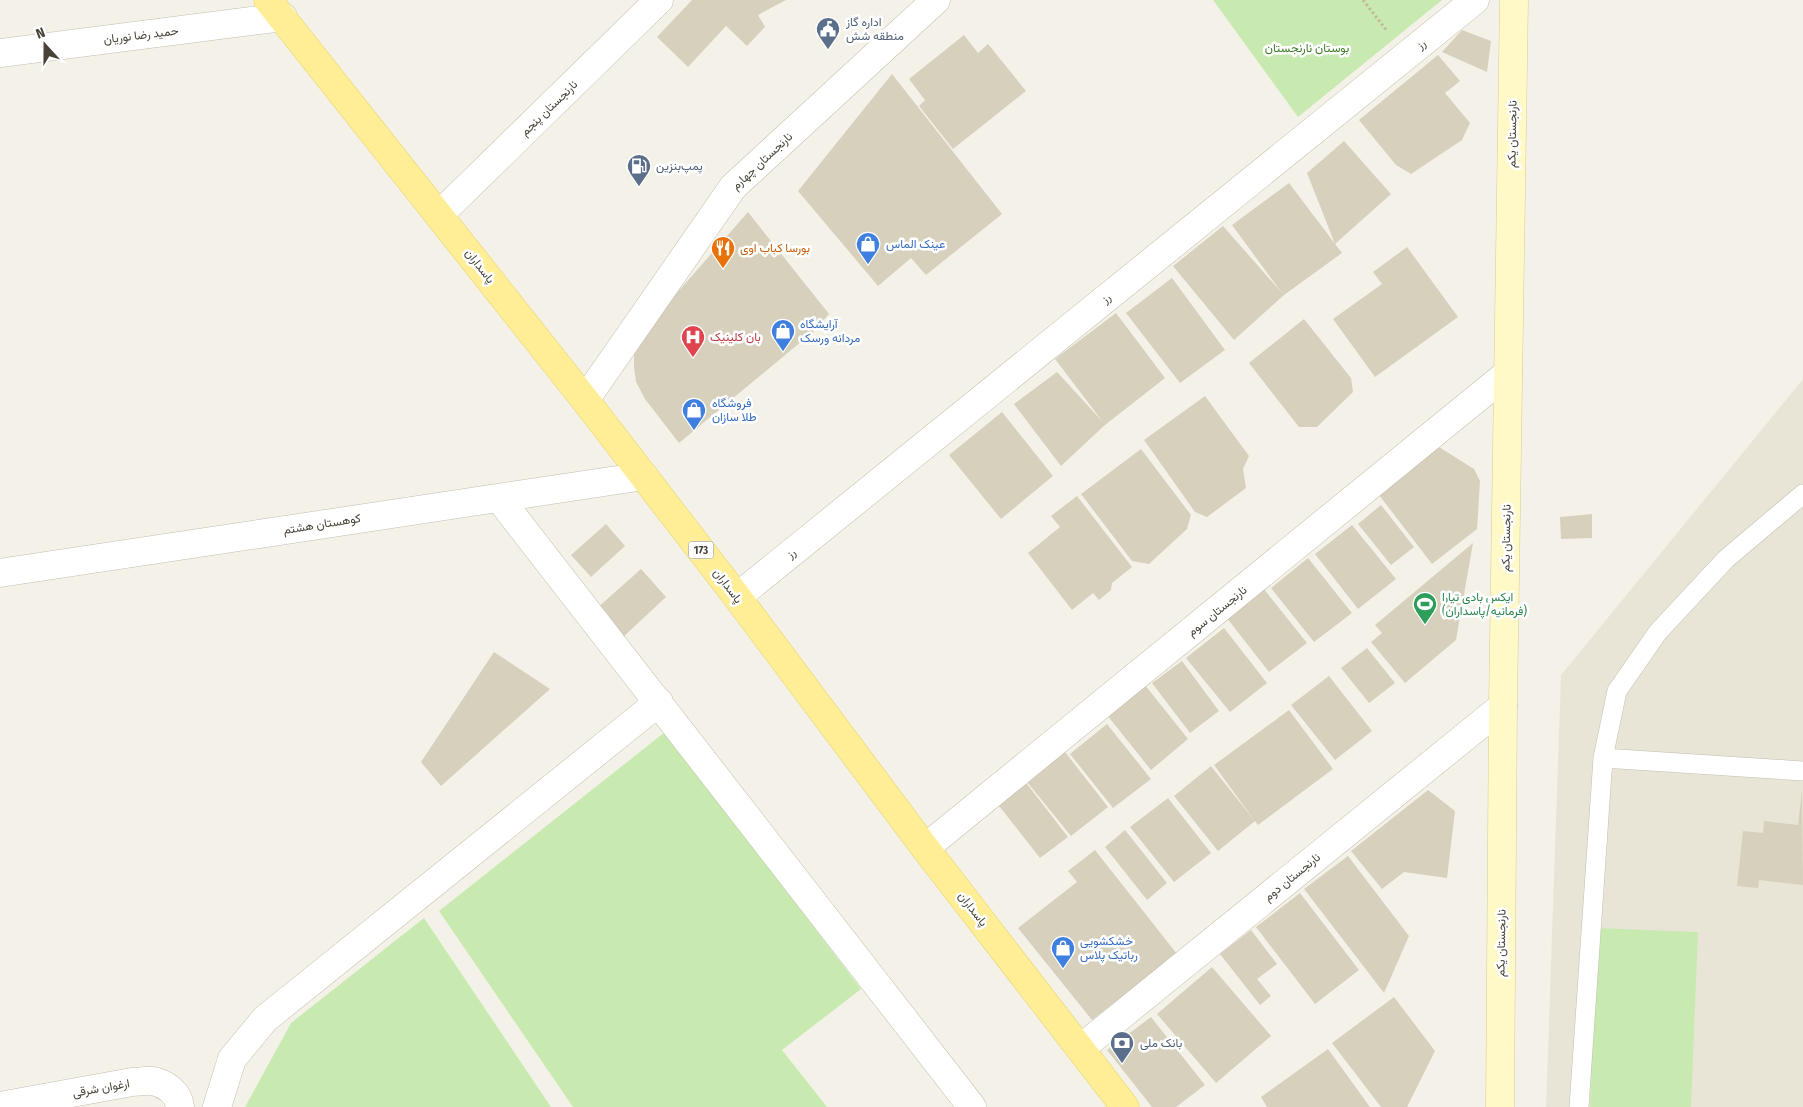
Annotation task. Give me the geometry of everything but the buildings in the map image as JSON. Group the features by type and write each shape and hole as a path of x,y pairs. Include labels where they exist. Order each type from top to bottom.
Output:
{"main road":[{"name":"نارنجستان یکم","path":"1500,1107 1503,706 1514,0"},
{"name":"پاسداران","path":"275,9 644,476 925,848 1125,1107"}],"street":[{"name":"نارنجستان پنجم","path":"439,215 659,0"},
{"name":"نارنجستان چهارم","path":"585,400 733,187 936,0"},
{"name":"رز","path":"736,597 1475,0"},
{"name":"حمید رضا نوریان","path":"0,54 275,9"},
{"name":"نارنجستان سوم","path":"925,848 1508,373"},
{"name":"کوهستان هشتم","path":"0,572 644,476"},
{"path":"499,498 972,1107"},
{"path":"217,1107 232,1059 265,1019 659,702"},
{"name":"نارنجستان دوم","path":"1080,1048 1503,706"},
{"name":"ارغوان شرقی","path":"0,1106 132,1082 152,1081 176,1098"}],"lane":[{"path":"1579,1107 1603,758 1617,691 1658,632 1726,559 1803,494"},
{"path":"1603,758 1803,771"}],"path":[{"path":"1363,0 1405,56"}],"shaded area":[{"path":"1803,379 1803,1107 1546,1107 1561,675"}],"green space":[{"name":"بوستان نارنجستان","path":"1213,0 1442,0 1298,117"},
{"path":"665,732 861,989 782,1050 827,1107 573,1107 439,911"},
{"path":"424,918 551,1107 245,1107 291,1023"},
{"path":"1597,928 1698,932 1691,1107 1590,1107"}],"place":[{"name":"اداره گاز منطقه شش","path":"828,50"},
{"name":"پمپ‌بنزین","path":"639,187"},
{"name":"عینک الماس","path":"868,265"},
{"name":"بورسا کباب اوی","path":"723,269"},
{"name":"آرایشگاه مردانه ورسک","path":"783,352"},
{"name":"بان کلینیک","path":"693,358"},
{"name":"فروشگاه طلا سازان","path":"694,431"},
{"name":"ایکس بادی تیارا (فرمانیه/پاسداران)","path":"1425,625"},
{"name":"خشکشویی رباتیک پلاس","path":"1063,969"},
{"name":"بانک ملی","path":"1122,1064"}]}
